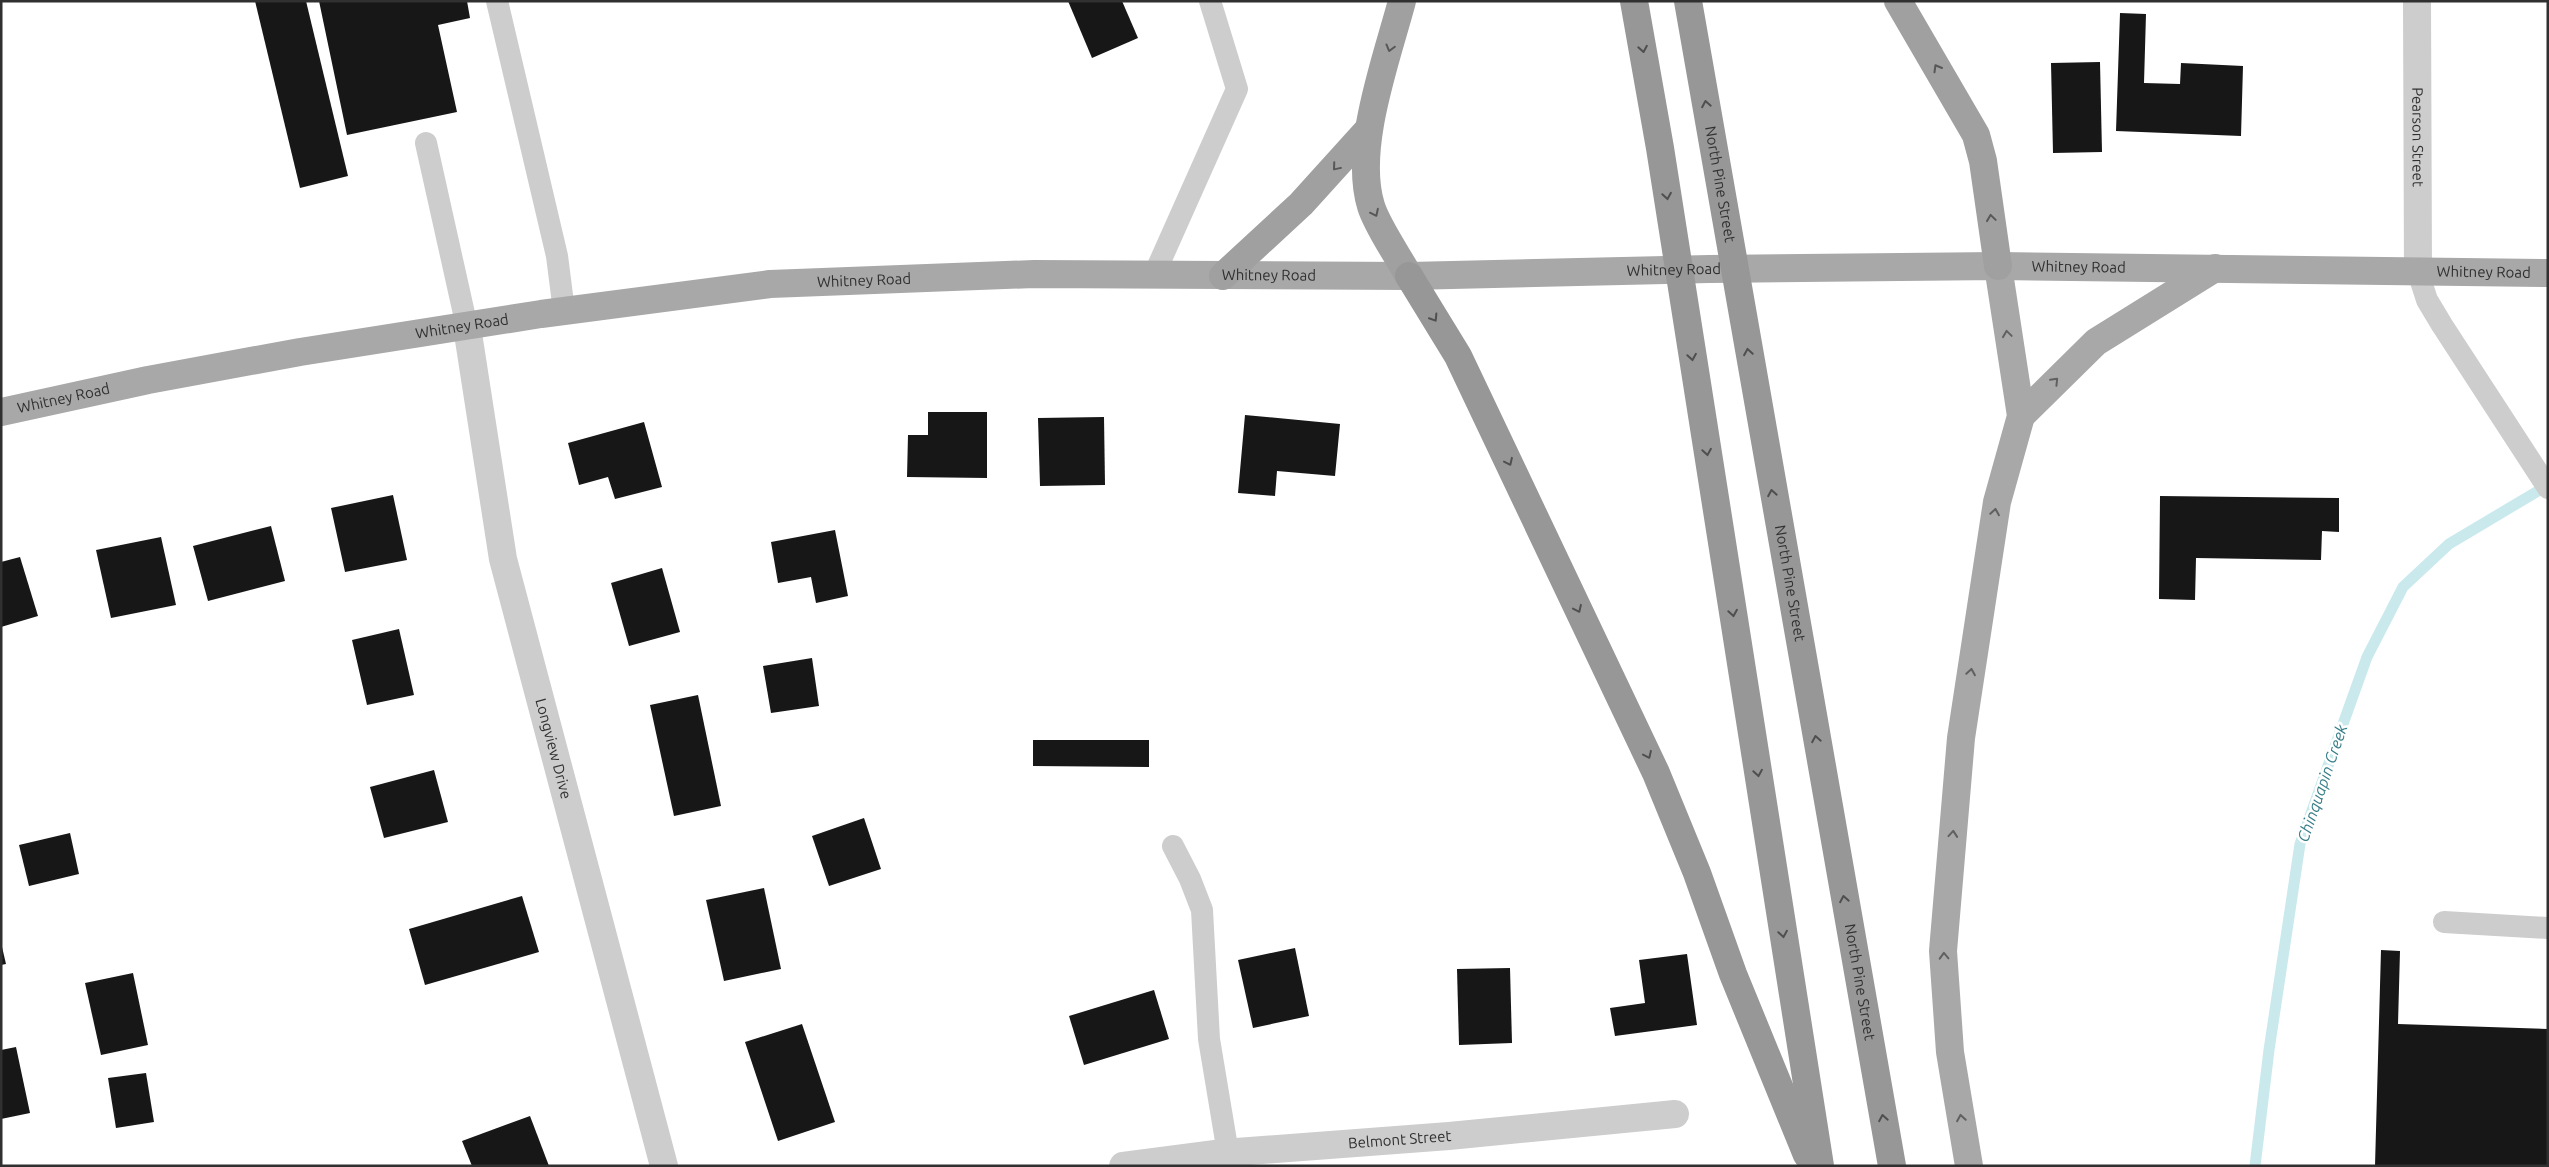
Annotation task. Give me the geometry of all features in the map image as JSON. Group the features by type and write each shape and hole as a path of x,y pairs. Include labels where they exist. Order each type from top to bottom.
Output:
{"highway":[{"path":"1402,1 1368,130 1367,172 1371,206 1409,276 1458,356 1656,772 1697,873 1733,974 1812,1166"},
{"path":"1634,1 1660,148 1820,1166"},
{"name":"North Pine Street","path":"1688,1 1756,400 1892,1166"},
{"path":"1898,1 1976,135 1983,161 1998,266"},
{"path":"1223,276 1301,204 1368,130"}],"main road":[{"name":"Whitney Road","path":"1,412 176,374 300,352 564,311 770,284 1034,274 1409,276 1700,269 1998,266 2548,273"},
{"path":"1969,1166 1950,1052 1943,951 1961,738 1997,502 2021,416 1998,266"},
{"path":"2021,416 2096,342 2215,268"}],"street":[{"name":"Pearson Street","path":"2417,1 2418,272"},
{"name":"Longview Drive","path":"467,327 503,559 664,1166"},
{"name":"Belmont Street","path":"1123,1166 1228,1153 1449,1136 1675,1114"}],"lane":[{"path":"497,1 557,256 564,311"},
{"path":"1154,275 1237,89 1210,1"},
{"path":"426,143 467,327"},
{"path":"2418,272 2427,300 2442,325 2548,488"},
{"path":"1172,846 1190,879 1202,910 1209,1039 1228,1153"},
{"path":"2444,922 2548,928"}],"building":[{"path":"255,1 306,1 348,176 300,188"},
{"path":"319,1 467,1 470,18 438,25 457,112 347,135"},
{"path":"1068,1 1122,1 1138,38 1092,58"},
{"path":"2120,13 2146,14 2144,83 2180,84 2181,63 2243,66 2241,136 2116,131"},
{"path":"2100,62 2102,152 2053,153 2051,63"},
{"path":"928,412 987,412 987,478 907,477 908,435 928,435"},
{"path":"1245,415 1340,424 1335,476 1277,471 1275,496 1238,493"},
{"path":"1104,417 1105,485 1040,486 1038,418"},
{"path":"644,422 662,487 615,499 608,477 579,485 568,443"},
{"path":"393,495 407,560 345,572 331,508"},
{"path":"2160,496 2339,498 2339,532 2322,531 2321,560 2196,558 2195,600 2159,599"},
{"path":"271,526 285,581 208,601 193,546"},
{"path":"835,530 848,596 816,603 811,577 778,583 771,542"},
{"path":"161,537 176,605 111,618 96,550"},
{"path":"20,557 38,616 1,627 1,562"},
{"path":"662,568 680,632 629,646 611,583"},
{"path":"399,629 414,695 367,705 352,640"},
{"path":"812,658 819,706 771,713 763,666"},
{"path":"698,695 721,806 674,816 650,705"},
{"path":"1033,740 1149,740 1149,767 1033,766"},
{"path":"434,770 448,822 384,838 370,787"},
{"path":"864,818 881,869 829,886 812,836"},
{"path":"70,833 79,874 29,886 19,845"},
{"path":"764,888 781,969 724,981 706,900"},
{"path":"522,896 539,952 425,985 409,929"},
{"path":"1,948 6,964 1,965"},
{"path":"1295,948 1309,1016 1253,1028 1238,960"},
{"path":"2381,950 2400,951 2398,1024 2548,1029 2548,1166 2375,1166"},
{"path":"1687,954 1697,1025 1615,1036 1610,1008 1645,1003 1639,960"},
{"path":"1510,968 1512,1043 1459,1045 1457,969"},
{"path":"133,973 148,1045 101,1055 85,983"},
{"path":"1154,990 1169,1039 1084,1065 1069,1016"},
{"path":"802,1024 835,1122 778,1141 745,1042"},
{"path":"16,1047 30,1113 1,1119 1,1050"},
{"path":"146,1073 154,1122 116,1128 108,1078"},
{"path":"530,1116 549,1166 472,1166 462,1141"}],"waterway":[{"name":"Chinquapin Creek","path":"2255,1166 2269,1050 2300,844 2367,657 2403,587 2449,544 2548,485"}]}
